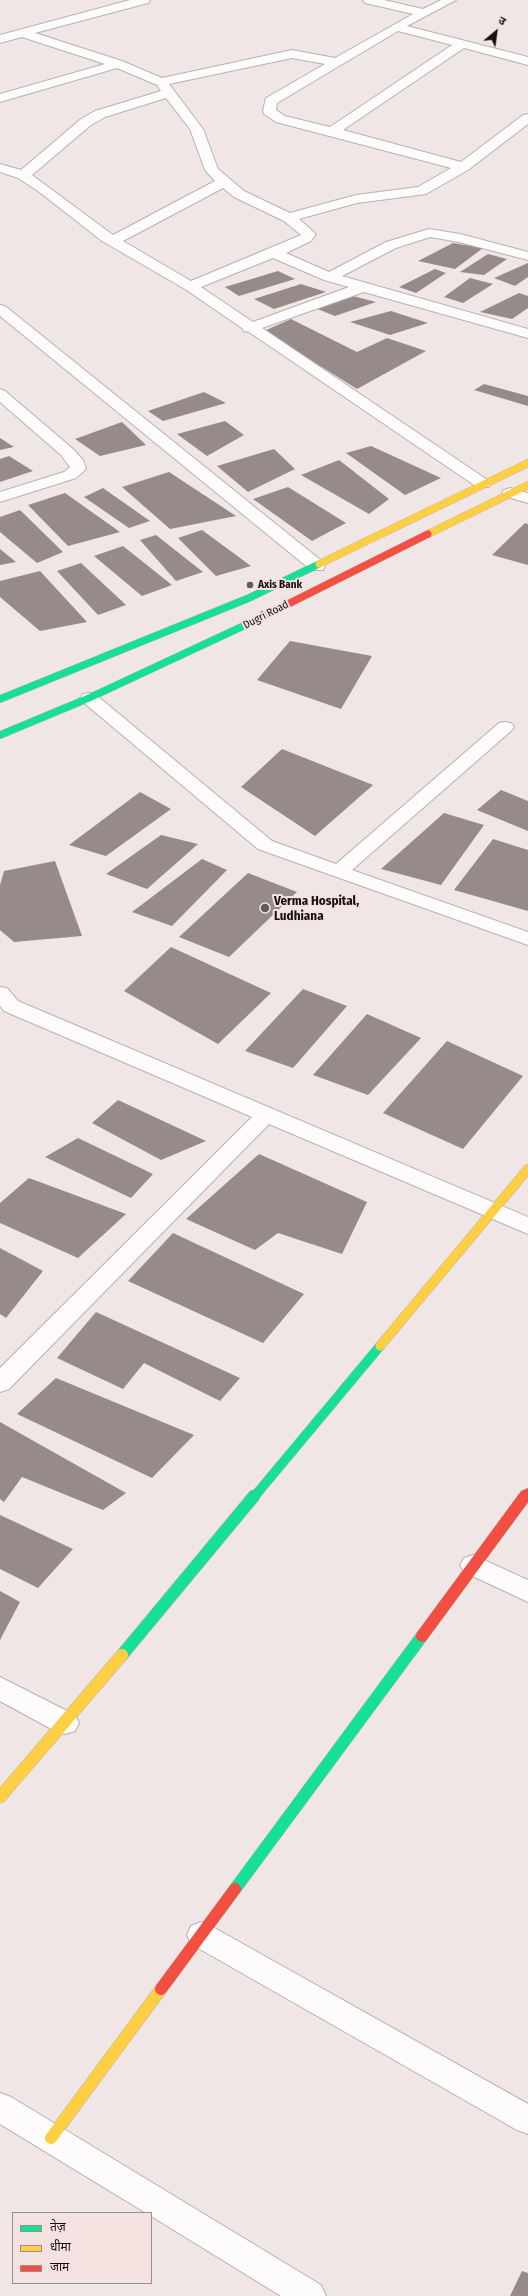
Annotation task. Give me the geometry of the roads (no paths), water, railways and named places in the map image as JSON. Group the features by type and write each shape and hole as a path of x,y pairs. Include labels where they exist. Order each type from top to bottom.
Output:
{"street":[{"path":"0,39 144,0"},
{"path":"369,0 424,13"},
{"path":"450,0 396,27 271,101 269,111 281,120 332,131 463,167"},
{"path":"396,27 528,61"},
{"path":"22,33 118,64 165,88 196,129 212,170 239,194 289,218 309,234 300,241 190,286"},
{"path":"332,131 462,44"},
{"path":"23,175 86,122 100,114 165,88 292,54 337,62"},
{"path":"0,98 118,64"},
{"path":"289,218 356,199 421,191 463,167 526,122"},
{"path":"0,168 23,175 113,241 190,286 249,328 483,484"},
{"path":"113,241 224,182"},
{"path":"329,277 391,245 429,234 460,238 527,255"},
{"path":"272,252 329,277 528,334"},
{"path":"249,328 363,287"},
{"path":"0,309 317,566"},
{"path":"0,394 67,452 75,460 78,468 70,475 0,497"},
{"name":"Dugri Road","path":"0,699 249,598 528,463"},
{"name":"Dugri Road","path":"0,735 89,698 221,638 528,485"},
{"path":"510,493 528,498"},
{"path":"89,698 264,845 528,939"},
{"path":"339,871 505,727"},
{"path":"0,993 11,1006 528,1226"},
{"path":"0,1382 266,1115"},
{"path":"0,1796 65,1723 494,1212 528,1169"},
{"path":"51,2138 473,1565 528,1493"},
{"path":"473,1565 528,1592"},
{"path":"0,1688 65,1723"},
{"path":"200,1935 528,2120"},
{"path":"0,2107 310,2296"}],"place":[{"name":"Axis Bank","path":"250,585"},
{"name":"Verma Hospital, Ludhiana","path":"265,908"}]}
